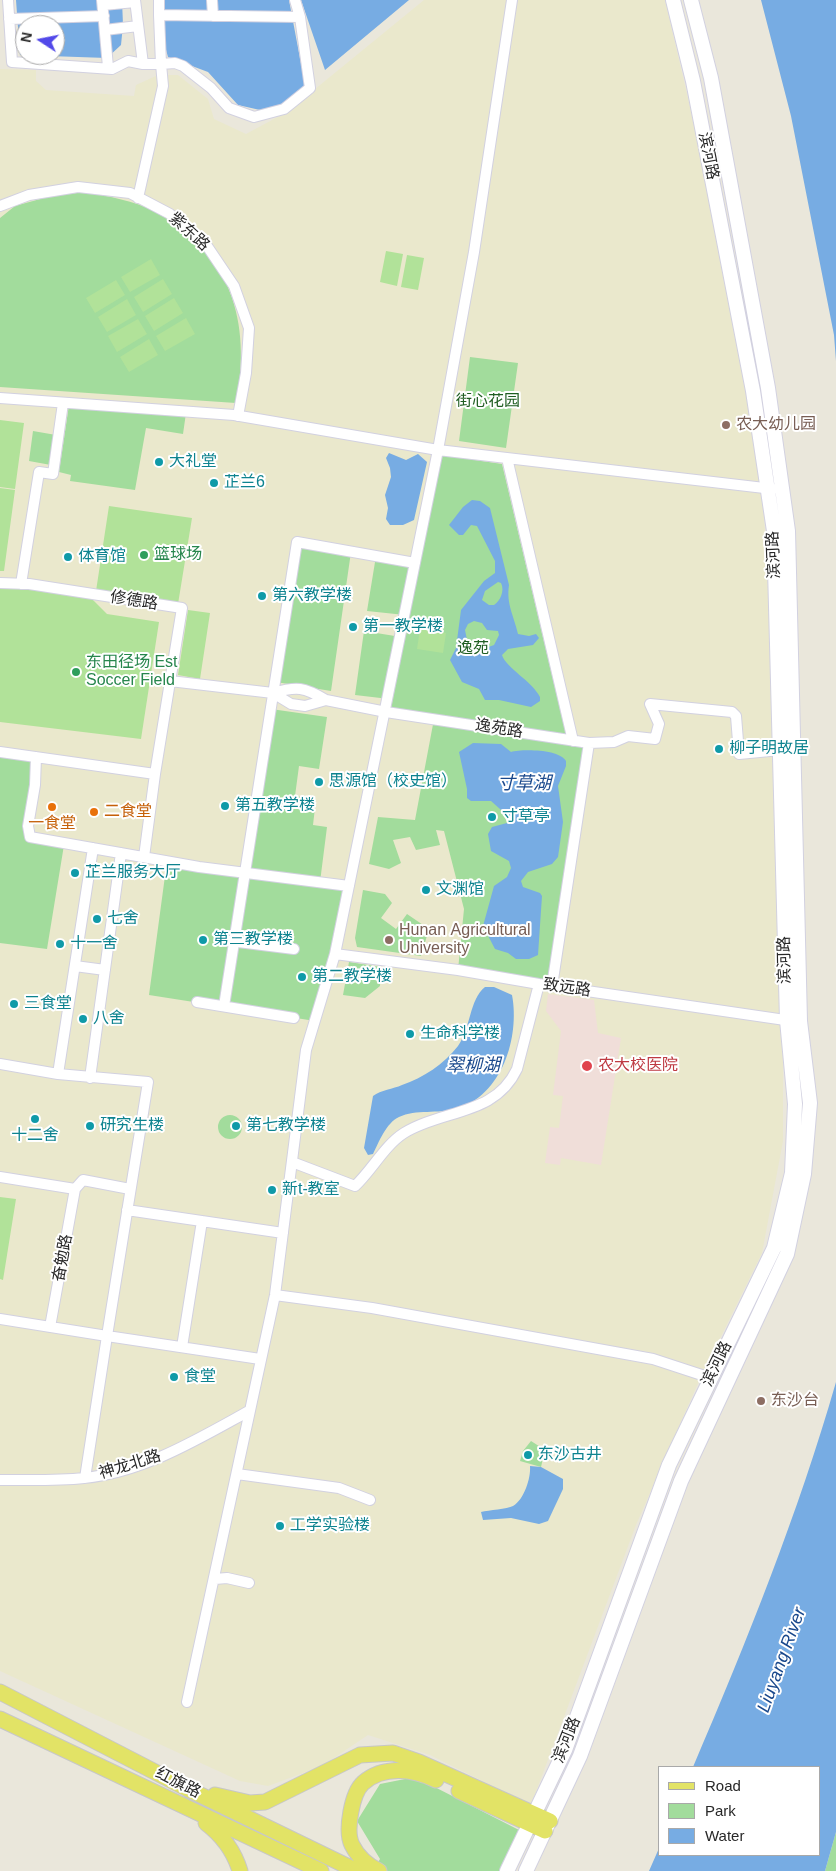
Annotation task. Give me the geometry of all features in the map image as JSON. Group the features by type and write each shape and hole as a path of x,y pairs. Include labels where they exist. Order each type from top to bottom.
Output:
{"main road":[{"name":"滨河路","path":"526,1871 580,1756 680,1481 787,1254 804,1174 810,1103 793,1021 780,750 774,531 753,391 693,80 673,0"},
{"name":"滨河路","path":"507,1871 564,1750 669,1465 774,1248 792,1173 795,1104 788,531 768,388 711,78 691,0"},
{"name":"红旗路","path":"0,1692 188,1789 357,1871"},
{"name":"红旗路","path":"0,1719 320,1871"},
{"path":"188,1789 250,1803 265,1802 360,1755 393,1753 419,1762 532,1820"},
{"path":"379,1871 367,1865 351,1844 350,1828 352,1805 362,1783 378,1774 394,1770 408,1770 425,1775 547,1826"},
{"path":"180,1805 218,1832 235,1856 240,1871"}],"street":[{"path":"8,0 12,19 12,62 108,65 112,69 128,61 142,64 175,62 196,74 212,88 229,108 254,117 284,110 310,88 294,0"},
{"path":"138,198 163,86 159,0"},
{"path":"212,0 213,16"},
{"path":"187,1702 275,1295 306,1050 335,954 386,712 438,450 474,252 512,0"},
{"path":"108,65 102,2 132,2 138,26 142,64"},
{"path":"160,14 297,17"},
{"path":"12,19 104,16"},
{"path":"105,30 138,26"},
{"name":"紫东路","path":"0,206 29,195 78,187 130,193 170,214 205,243 234,286 249,328 246,373 238,416"},
{"path":"0,398 238,416 438,450 768,489 782,489"},
{"path":"0,583 25,584 39,472 54,474 63,402"},
{"path":"507,458 573,741"},
{"path":"224,1006 297,542 416,563"},
{"name":"修德路","path":"25,584 182,608 170,681"},
{"path":"144,857 170,681"},
{"name":"逸苑路","path":"170,681 273,693 290,704 306,706 326,700 386,712 588,743 614,742 628,736 656,739 659,724 650,704 732,712 736,716 739,754 780,750"},
{"path":"273,693 294,687 309,690 326,700"},
{"path":"552,986 588,743"},
{"path":"0,752 155,774"},
{"path":"36,757 35,784 28,826 30,837 144,857 349,886"},
{"path":"58,1074 93,848"},
{"path":"90,1078 121,853"},
{"path":"222,940 294,949"},
{"name":"致远路","path":"335,954 458,970 552,986 793,1021"},
{"path":"75,966 105,970"},
{"path":"292,1162 355,1186 403,1134 437,1119 471,1110 493,1099 511,1081 517,1069 539,984"},
{"path":"198,1002 294,1018"},
{"path":"0,1064 90,1078 148,1082 106,1336 85,1478"},
{"path":"0,1177 75,1189 83,1180 130,1189"},
{"name":"奋勉路","path":"50,1327 75,1189"},
{"path":"127,1210 283,1233"},
{"path":"182,1347 202,1221"},
{"path":"275,1295 372,1308 653,1359 711,1378"},
{"path":"0,1319 260,1359"},
{"name":"神龙北路","path":"0,1480 85,1478 129,1468 180,1449 249,1411"},
{"path":"236,1474 339,1488 370,1500"},
{"path":"215,1579 227,1578 249,1583"}],"shaded area":[{"name":"Hunan Agricultural University","path":"424,0 665,0 705,171 762,478 771,650 774,828 783,1053 783,1141 762,1253 698,1383 636,1525 531,1805 430,1755 368,1735 322,1766 268,1786 240,1781 0,1671 0,69 36,70 36,81 46,90 134,96 136,85 158,75 178,75 208,99 214,119 246,134 287,112"},
{"name":"农大校医院","path":"548,994 594,1000 598,1033 621,1038 601,1165 561,1158 560,1165 545,1163 550,1127 559,1128 563,1096 553,1095 561,1031 546,1011"}],"green space":[{"path":"85,192 130,202 155,212 181,228 202,247 218,268 230,292 237,318 241,345 236,403 0,387 0,218 15,206 51,196"},
{"path":"386,251 403,254 397,286 380,282"},
{"path":"407,255 424,258 418,290 401,287"},
{"path":"151,259 160,275 130,292 121,277"},
{"path":"163,279 172,294 143,312 134,297"},
{"path":"116,280 125,295 95,313 86,298"},
{"path":"174,298 183,313 154,331 145,316"},
{"path":"127,299 136,315 107,332 98,317"},
{"path":"186,318 195,334 165,351 156,336"},
{"path":"138,319 147,334 117,352 108,336"},
{"path":"149,339 158,355 129,372 120,357"},
{"name":"街心花园","path":"470,357 518,363 506,448 459,441"},
{"path":"69,405 186,413 183,434 146,428 135,490 70,481 71,475 59,472"},
{"path":"0,420 24,423 15,489 0,487"},
{"path":"33,431 56,435 51,465 29,461"},
{"name":"逸苑","path":"441,455 502,464 566,735 391,708"},
{"path":"0,488 15,490 4,571 0,571"},
{"name":"篮球场","path":"109,506 192,518 178,604 96,591"},
{"path":"297,542 351,552 331,691 276,682"},
{"path":"376,556 415,563 405,615 367,611"},
{"name":"东田径场 Est Soccer Field","path":"0,586 86,593 107,614 159,622 141,739 0,722"},
{"path":"188,610 210,613 200,679 178,675"},
{"path":"420,629 446,633 443,653 417,649"},
{"path":"364,631 401,637 389,699 355,695"},
{"path":"271,709 327,717 319,769 299,766 295,796 316,799 313,825 327,827 320,882 349,886 315,1021 149,995 167,861 244,872"},
{"path":"434,719 589,743 552,986 458,970 464,909 444,831 436,830 440,845 416,850 410,837 393,840 401,863 389,869 369,864 378,817 415,820"},
{"path":"0,756 32,761 28,840 64,845 47,949 0,943"},
{"path":"363,890 385,894 392,903 381,918 396,929 407,914 429,929 421,956 357,947 355,938"},
{"path":"349,962 381,967 380,986 365,998 343,995"},
{"path":"230,1115 238,1119 242,1127 238,1135 230,1139 222,1135 218,1127 222,1119"},
{"path":"0,1197 16,1199 3,1280 0,1279"},
{"path":"531,1441 545,1450 541,1467 520,1461 523,1451"},
{"path":"415,1777 519,1830 499,1871 373,1871 380,1859 357,1821 380,1784"},
{"path":"836,1832 836,1871 825,1871"}],"water":[{"path":"16,0 122,0 123,25 121,45 107,58 65,57 65,15 17,15"},
{"path":"161,0 289,0 305,85 285,105 260,110 238,105 208,72 168,57 162,35"},
{"path":"301,0 409,0 325,70"},
{"path":"761,0 836,0 836,361 834,335 791,116"},
{"path":"389,453 406,460 418,454 427,462 414,520 403,525 390,525 386,519 388,508 385,495 391,477 386,458"},
{"path":"472,500 480,501 490,508 509,585 509,604 518,634 529,636 536,634 539,638 533,645 508,649 502,655 504,660 540,697 540,701 531,707 499,700 485,700 479,689 462,682 450,660 456,648 461,610 484,581 495,573 495,561 477,526 471,525 463,535 459,535 449,525 463,507","holes":["498,582 502,586 501,596 494,605 489,605 482,600 485,591","474,621 482,623 487,630 498,631 499,635 494,645 480,650 468,645 465,630 468,624"]},
{"name":"寸草湖","path":"473,743 501,744 511,752 531,750 548,752 562,757 566,761 566,766 558,786 563,822 558,857 552,864 528,872 521,881 523,887 540,893 542,896 538,955 529,959 516,959 508,953 495,949 483,926 494,886 507,877 511,868 509,861 491,851 488,834 492,827 507,823 509,817 491,801 471,801 467,798 467,789 459,752"},
{"name":"翠柳湖","path":"485,987 494,987 512,995 514,1011 510,1046 496,1078 485,1092 472,1102 456,1109 413,1113 394,1120 380,1139 373,1154 368,1155 364,1148 373,1096 418,1078 433,1070 446,1059 462,1039 476,999"},
{"name":"Liuyang River","path":"836,1382 836,1832 825,1871 649,1871 658,1851 658,1856 821,1856 821,1766 693,1766 770,1577 821,1431"},
{"path":"530,1466 541,1467 563,1479 563,1489 548,1521 539,1524 511,1518 483,1520 481,1512 510,1507 517,1503 526,1488"}],"place":[{"name":"农大幼儿园","path":"726,425"},
{"name":"大礼堂","path":"159,462"},
{"name":"芷兰6","path":"214,483"},
{"name":"篮球场","path":"144,555"},
{"name":"体育馆","path":"68,557"},
{"name":"第六教学楼","path":"262,596"},
{"name":"第一教学楼","path":"353,627"},
{"name":"东田径场 Est Soccer Field","path":"76,672"},
{"name":"柳子明故居","path":"719,749"},
{"name":"思源馆（校史馆）","path":"319,782"},
{"name":"第五教学楼","path":"225,806"},
{"name":"一食堂","path":"52,807"},
{"name":"二食堂","path":"94,812"},
{"name":"寸草亭","path":"492,817"},
{"name":"芷兰服务大厅","path":"75,873"},
{"name":"文渊馆","path":"426,890"},
{"name":"七舍","path":"97,919"},
{"name":"第三教学楼","path":"203,940"},
{"name":"Hunan Agricultural University","path":"389,940"},
{"name":"十一舍","path":"60,944"},
{"name":"第二教学楼","path":"302,977"},
{"name":"三食堂","path":"14,1004"},
{"name":"八舍","path":"83,1019"},
{"name":"生命科学楼","path":"410,1034"},
{"name":"农大校医院","path":"587,1066"},
{"name":"十二舍","path":"35,1119"},
{"name":"研究生楼","path":"90,1126"},
{"name":"第七教学楼","path":"236,1126"},
{"name":"新t-教室","path":"272,1190"},
{"name":"食堂","path":"174,1377"},
{"name":"东沙台","path":"761,1401"},
{"name":"东沙古井","path":"528,1455"},
{"name":"工学实验楼","path":"280,1526"}]}
